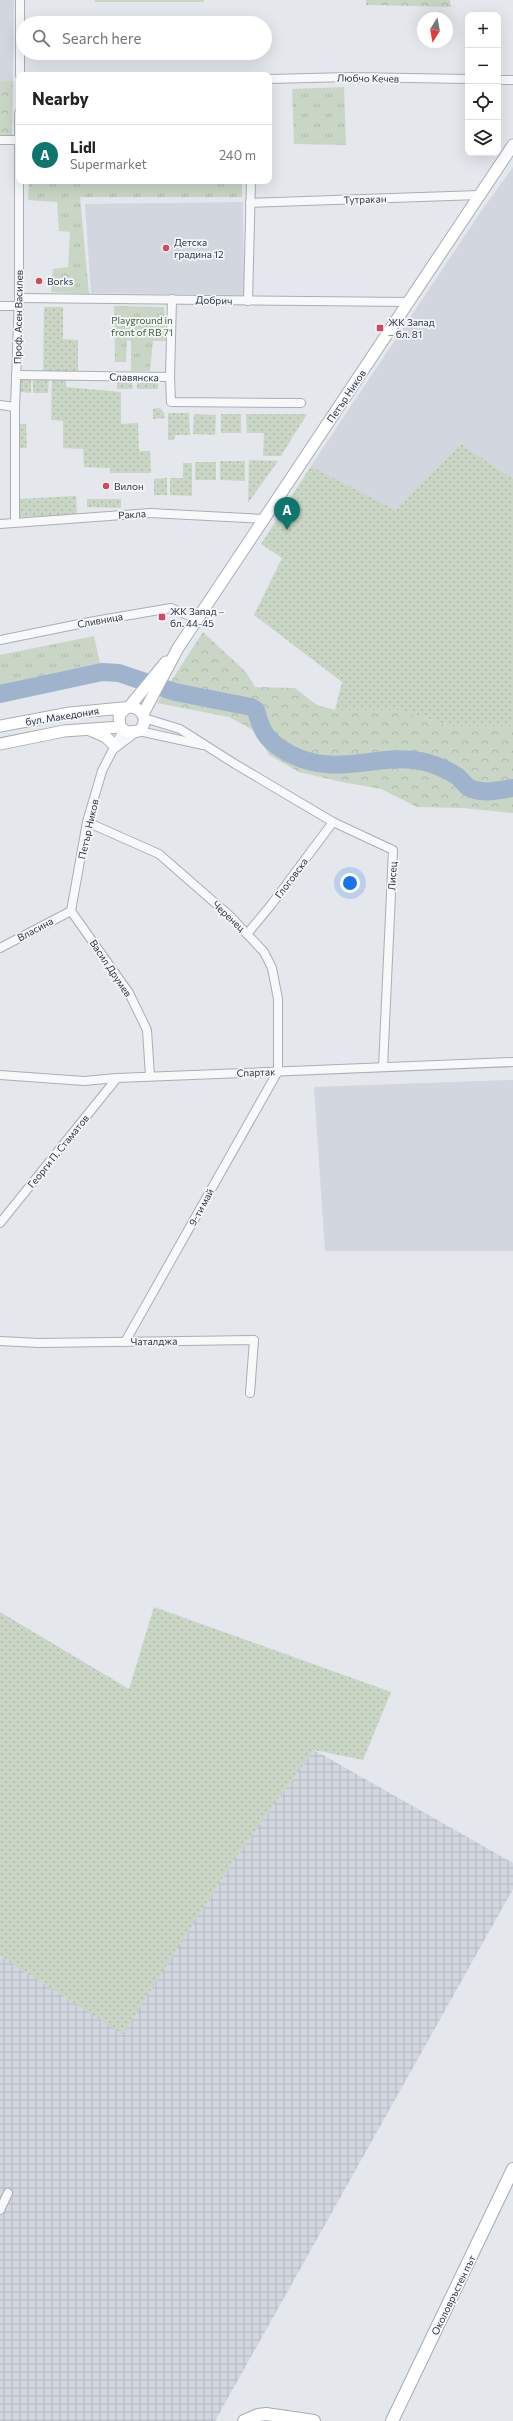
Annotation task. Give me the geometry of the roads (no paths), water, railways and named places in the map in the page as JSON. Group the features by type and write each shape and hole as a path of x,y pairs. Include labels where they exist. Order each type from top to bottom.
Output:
{"main road":[{"name":"Околовръстен път","path":"392,2421 513,2169"},
{"path":"383,2421 398,2408"},
{"path":"244,2421 253,2416 266,2414 314,2421"}],"street":[{"path":"20,0 20,16"},
{"path":"20,60 20,72"},
{"name":"Любчо Кечев","path":"272,79 349,77 465,79"},
{"path":"501,80 513,80"},
{"path":"0,140 16,140"},
{"name":"Петър Ников","path":"159,676 513,145"},
{"name":"Проф. Асен Василев","path":"15,522 15,406 19,302 18,184"},
{"path":"248,301 250,184"},
{"name":"Тутракан","path":"250,203 479,196"},
{"path":"170,377 172,299"},
{"name":"Добрич","path":"0,306 19,302 172,299 409,302"},
{"name":"Славянска","path":"16,375 170,377 171,402 301,403"},
{"path":"0,405 15,406"},
{"name":"Ракла","path":"0,524 150,513 264,519"},
{"name":"Сливница","path":"0,640 89,622 171,608 197,619"},
{"path":"159,676 154,695 144,716 144,725 137,732 122,729 120,715 143,690 159,676"},
{"path":"127,708 137,709 144,716"},
{"name":"бул. Македония","path":"0,726 70,713 127,708"},
{"name":"Лисец","path":"144,716 180,729 333,822 393,850 383,1067"},
{"path":"88,729 106,737 114,748"},
{"name":"Петър Ников","path":"71,911 87,822 102,771 122,729"},
{"name":"бул. Македония","path":"0,744 64,731 122,729"},
{"name":"Петър Ников","path":"114,748 137,732"},
{"name":"Лисец","path":"137,732 206,746"},
{"name":"Черенец","path":"87,822 159,854 247,934 264,952 272,968 278,999 278,1071"},
{"name":"Глоговска","path":"247,934 271,905 333,822"},
{"name":"Власина","path":"0,948 71,911"},
{"name":"Васил Друмев","path":"71,911 129,992 147,1030 150,1076"},
{"name":"Спартак","path":"0,1075 84,1081 150,1076 513,1062"},
{"name":"9-ти май","path":"125,1342 278,1071"},
{"name":"Георги П. Стаматов","path":"0,1223 117,1078"},
{"name":"Чаталджа","path":"0,1341 38,1343 254,1340 250,1393"},
{"path":"0,2210 8,2193"}],"waterway":[{"path":"0,694 102,672 119,673 175,692 251,707 256,710 261,725 271,741 290,754 307,761 340,765 404,759 421,761 449,771 457,776 468,787 479,791 513,788"}],"place":[{"name":"Детска градина 12","path":"166,248"},
{"name":"Borks","path":"39,281"},
{"name":"ЖК Запад – бл. 81","path":"380,328"},
{"name":"Вилон","path":"106,486"},
{"name":"Lidl","path":"287,530"},
{"name":"ЖК Запад – бл. 44-45","path":"162,617"}],"park label":[{"name":"Playground in front of RB 71","path":"142,326"}]}
